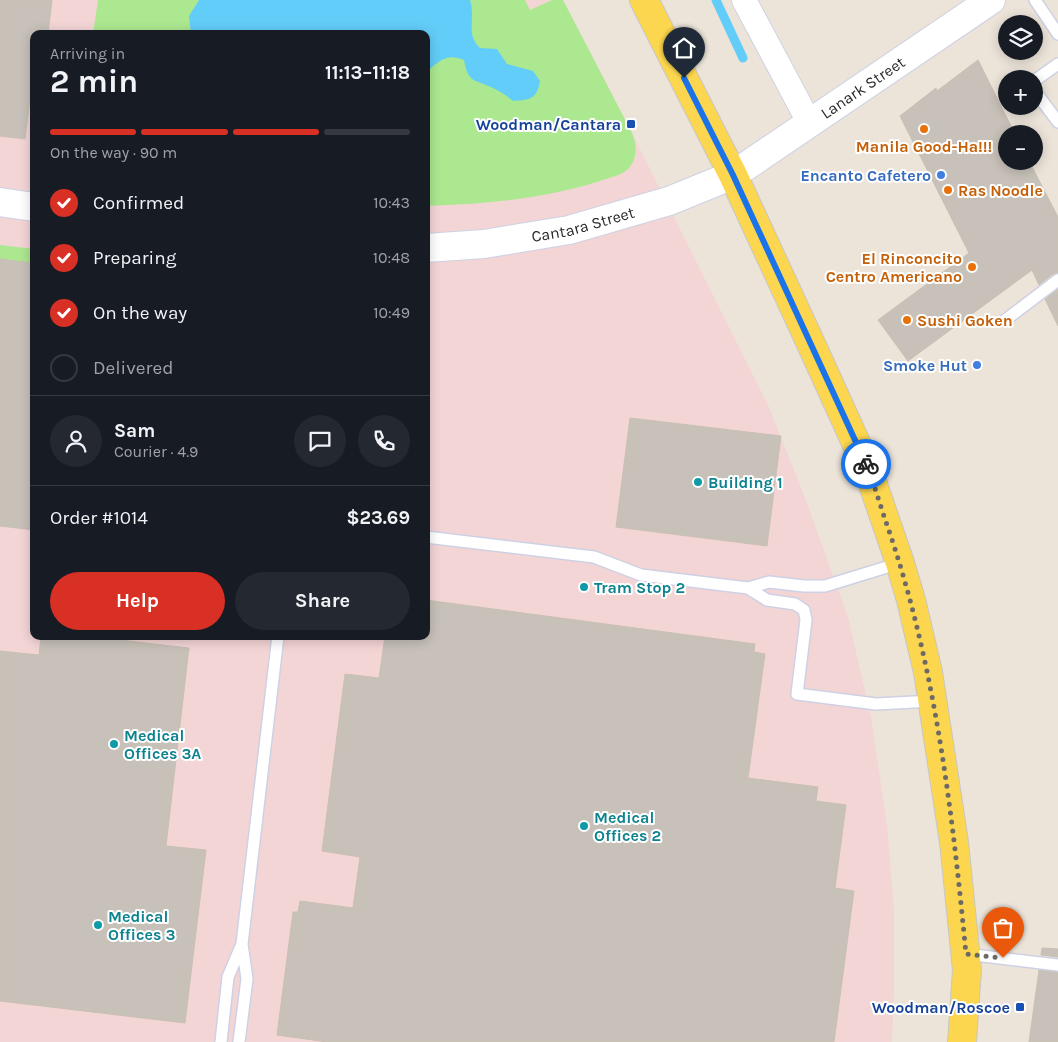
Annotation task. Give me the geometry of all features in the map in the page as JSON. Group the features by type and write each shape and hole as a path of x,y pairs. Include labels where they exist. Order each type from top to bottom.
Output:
{"main road":[{"path":"644,0 733,175 867,467 900,563 911,600 933,701 954,842 968,970 962,1042"}],"street":[{"path":"744,0 810,124"},
{"name":"Lanark Street","path":"733,175 991,0"},
{"name":"Cantara Street","path":"430,248 484,244 569,230 669,201 733,175"},
{"path":"0,202 30,206"}],"lane":[{"path":"1035,0 1058,34"},
{"path":"1043,75 1058,64"},
{"path":"1043,102 1058,122"},
{"path":"1004,321 1058,280"},
{"path":"430,536 594,557 641,575 748,588 769,582 825,586 900,563"},
{"path":"748,588 767,600 795,604 804,610 806,620 797,694 876,704 933,701"},
{"path":"239,1042 247,978 242,944 278,640"},
{"path":"220,1042 228,977 242,944"},
{"path":"966,954 1058,965"}],"shaded area":[{"path":"0,0 563,0 632,133 769,407 804,495 848,617 871,717 887,825 894,910 892,1042 0,1042"}],"green space":[{"path":"98,0 525,0 530,10 552,0 563,0 632,133 636,147 634,161 628,169 615,176 557,192 514,200 430,206 430,30 94,30"},
{"path":"0,245 30,249 30,263 0,259"}],"water":[{"path":"199,0 470,0 472,7 472,32 476,43 480,48 497,49 507,64 533,71 540,81 539,87 532,97 513,101 506,95 473,80 468,73 464,60 452,57 444,59 430,68 430,30 191,30 189,16"}],"building":[{"path":"0,0 52,0 48,30 30,30 30,100 25,139 0,136"},
{"path":"978,60 998,100 998,115 1006,115 1010,125 998,125 998,170 1034,170 1058,217 1058,273 1053,274 1039,285 1032,270 908,361 878,320 969,253 900,116 936,88 937,91"},
{"path":"0,259 30,263 30,530 0,526"},
{"path":"1058,289 1058,326 1045,299"},
{"name":"Building 1","path":"630,418 781,436 767,546 616,527"},
{"name":"Medical Offices 2","path":"430,601 755,644 754,652 765,654 748,778 818,787 816,801 846,805 835,888 854,891 834,1042 327,1042 277,1035 293,912 298,912 300,901 353,908 360,857 322,851 345,674 379,678 384,640 430,640"},
{"path":"41,640 120,640 189,648 166,846 206,850 185,1023 0,1001 0,651 39,655"},
{"path":"1042,948 1058,949 1058,957 1041,955"},
{"path":"1039,970 1058,972 1058,1042 1029,1042"}],"waterway":[{"path":"716,0 743,58"}],"way so far":[{"path":"866,464 900,563 928,672 954,842 966,954 1003,958"}],"place":[{"name":"Woodman/Cantara","path":"631,124"},
{"name":"Manila Good-Ha!!!","path":"924,129"},
{"name":"Encanto Cafetero","path":"941,175"},
{"name":"Ras Noodle","path":"948,190"},
{"name":"El Rinconcito Centro Americano","path":"972,267"},
{"name":"Sushi Goken","path":"907,320"},
{"name":"Smoke Hut","path":"977,365"},
{"name":"Building 1","path":"698,482"},
{"name":"Tram Stop 2","path":"584,587"},
{"name":"Medical Offices 3A","path":"114,744"},
{"name":"Medical Offices 2","path":"584,826"},
{"name":"Medical Offices 3","path":"98,925"},
{"name":"Woodman/Roscoe","path":"1020,1007"}],"route":[{"path":"684,78 733,175 866,464"}]}
